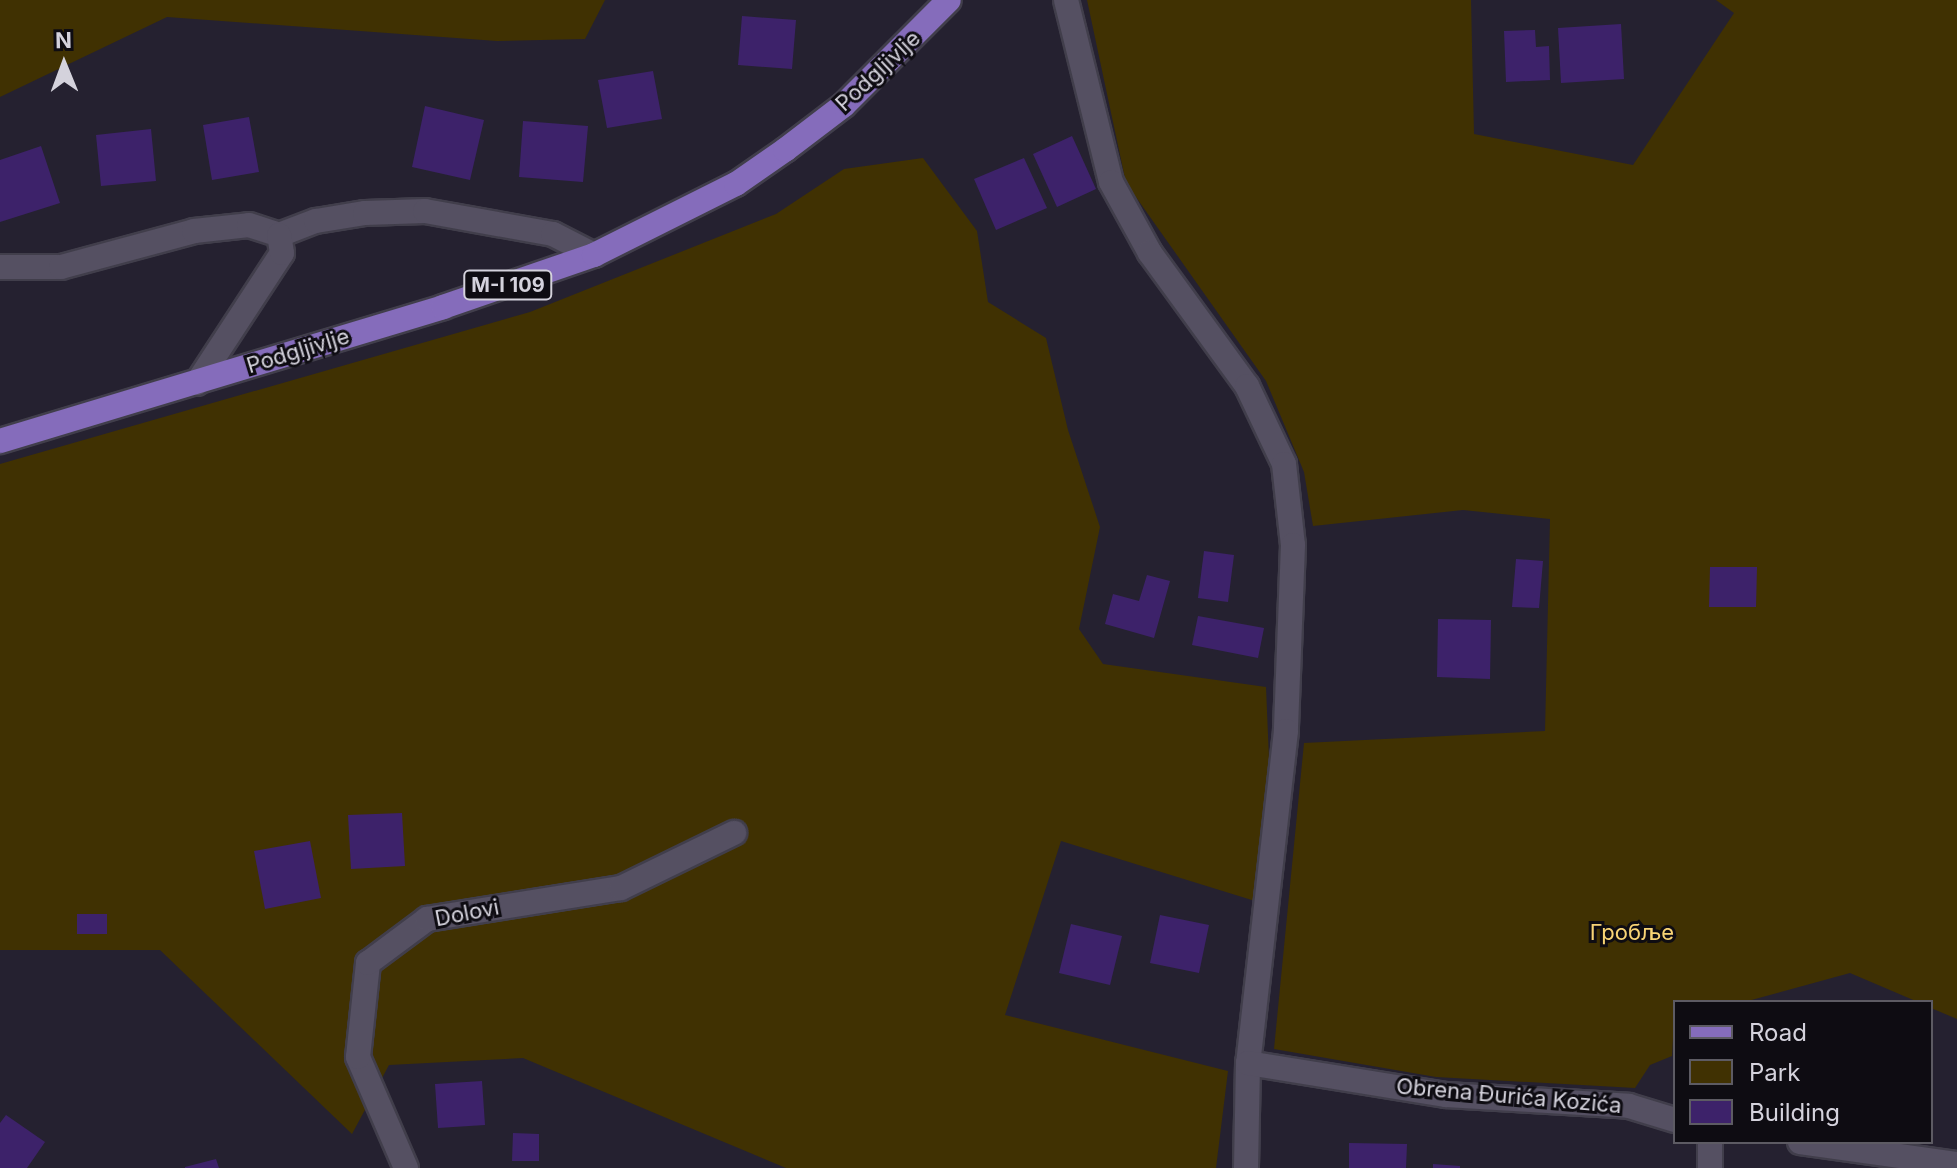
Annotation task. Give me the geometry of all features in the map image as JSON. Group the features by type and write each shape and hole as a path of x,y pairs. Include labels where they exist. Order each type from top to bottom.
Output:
{"main road":[{"name":"Podgljivlje","path":"0,441 197,383 594,255 736,184 785,150 844,105 949,0"}],"street":[{"path":"1066,0 1111,182 1150,253 1247,386 1284,464 1293,545 1286,731 1248,1063 1246,1168"},
{"path":"0,267 61,267 208,230 249,225 279,235 316,221 365,213 425,211 553,234 594,255"},
{"path":"197,383 282,253 279,235"},
{"name":"Dolovi","path":"406,1168 358,1057 368,963 427,919 621,888 734,833"},
{"name":"Obrena Đurića Kozića","path":"1248,1063 1446,1095 1629,1106 1673,1119"},
{"path":"1710,1144 1710,1168"},
{"path":"1814,1144 1957,1164"}],"green space":[{"path":"0,0 605,0 585,39 497,41 167,17 0,97"},
{"name":"Гробље","path":"1087,0 1471,0 1474,134 1633,165 1734,13 1716,0 1957,0 1957,1019 1933,1009 1933,1000 1913,1000 1850,973 1751,1000 1673,1000 1672,1056 1650,1065 1635,1088 1436,1077 1274,1049 1304,743 1545,731 1550,519 1463,510 1313,526 1304,472 1266,381 1126,183"},
{"path":"923,158 977,231 988,302 1046,338 1068,430 1100,527 1079,629 1103,664 1266,687 1269,759 1255,901 1061,841 1005,1015 1228,1071 1216,1168 786,1168 523,1058 389,1065 352,1134 160,950 0,950 0,464 530,312 776,214 844,169"}],"building":[{"path":"742,16 796,20 792,69 738,65"},
{"path":"1621,24 1624,79 1561,83 1558,28"},
{"path":"1535,30 1536,47 1549,46 1550,80 1506,82 1504,31"},
{"path":"653,71 662,119 607,128 598,80"},
{"path":"425,106 484,120 470,180 412,167"},
{"path":"249,117 259,172 212,180 203,125"},
{"path":"523,121 588,126 583,182 519,177"},
{"path":"151,129 156,181 101,186 96,135"},
{"path":"1072,136 1096,189 1057,207 1033,154"},
{"path":"41,146 60,203 0,222 0,160"},
{"path":"1024,158 1047,208 996,230 974,179"},
{"path":"1204,551 1234,555 1228,602 1198,598"},
{"path":"1516,559 1543,561 1539,608 1512,607"},
{"path":"1710,567 1757,567 1756,607 1709,607"},
{"path":"1147,575 1170,581 1154,638 1105,624 1113,594 1139,601"},
{"path":"1198,616 1264,628 1258,658 1192,645"},
{"path":"1438,619 1491,620 1490,679 1437,677"},
{"path":"402,813 405,866 351,869 348,815"},
{"path":"310,841 321,898 265,909 254,851"},
{"path":"77,914 107,914 107,934 77,934"},
{"path":"1160,915 1209,925 1199,973 1150,963"},
{"path":"1071,924 1122,936 1110,985 1059,973"},
{"path":"482,1081 485,1125 438,1128 435,1084"},
{"path":"6,1115 45,1142 27,1168 0,1168 0,1123"},
{"path":"513,1133 539,1134 539,1161 512,1161"},
{"path":"1349,1143 1407,1144 1406,1168 1349,1168"},
{"path":"216,1159 219,1168 185,1168 185,1167"},
{"path":"1433,1164 1460,1166 1460,1168 1433,1168"}]}
